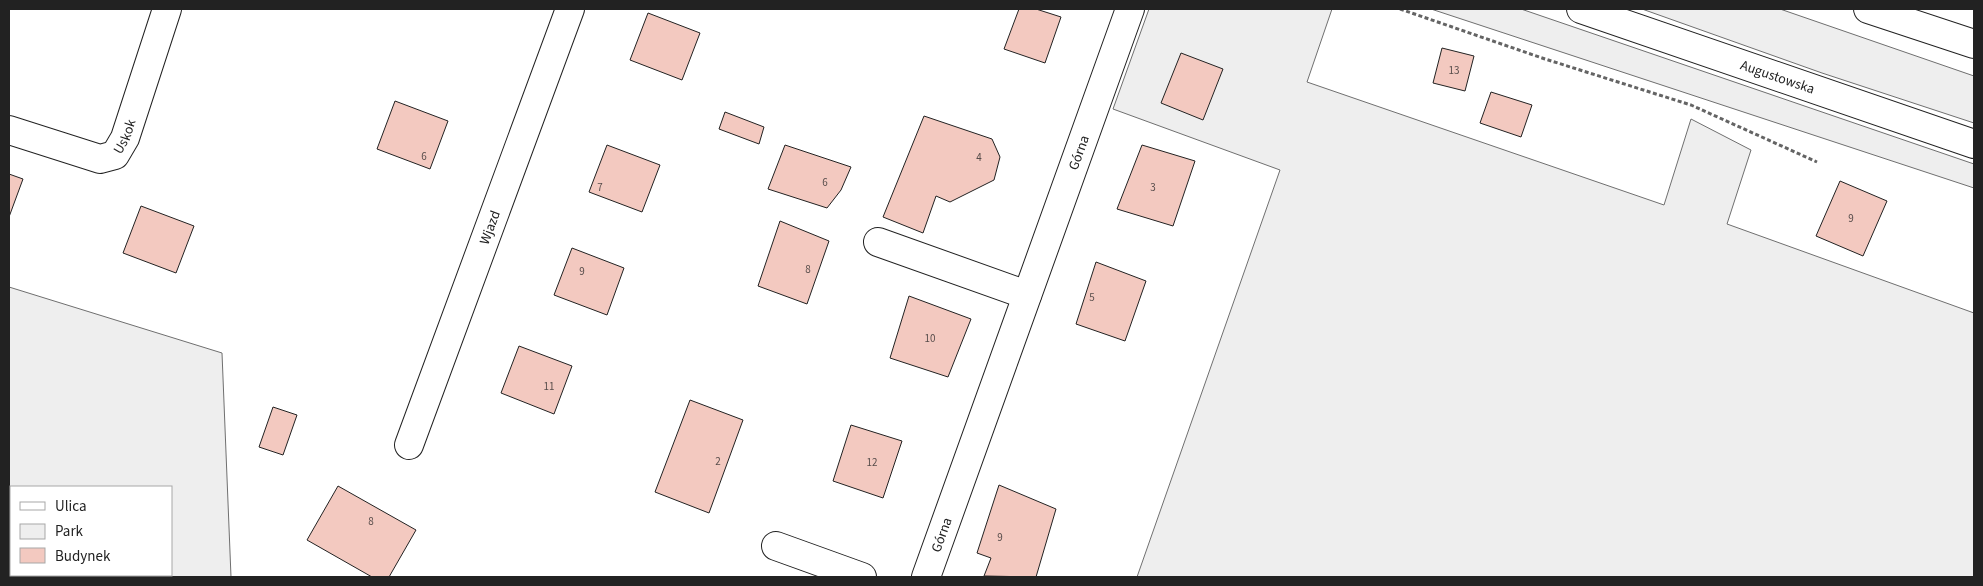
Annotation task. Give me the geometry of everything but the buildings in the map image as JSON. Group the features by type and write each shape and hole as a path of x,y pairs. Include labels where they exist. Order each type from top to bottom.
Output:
{"main road":[{"name":"Uskok","path":"9,130 100,159 115,155 125,138 167,9"},
{"name":"Wjazd","path":"410,445 570,9"},
{"name":"Górna","path":"926,577 1130,9"},
{"name":"Augustowska","path":"1581,9 1974,144"},
{"path":"1868,9 1974,44"},
{"path":"878,242 1027,295"},
{"path":"776,546 862,577"}],"path":[{"path":"1400,9 1545,59 1691,106 1817,162"}],"green space":[{"path":"1149,9 1332,9 1307,82 1664,205 1691,119 1751,150 1727,224 1974,313 1974,577 1137,577 1280,170 1113,109"},
{"path":"1431,9 1521,9 1974,164 1974,188"},
{"path":"1642,9 1780,9 1974,76 1974,123 1822,73"},
{"path":"9,287 222,353 231,577 9,577"}]}
